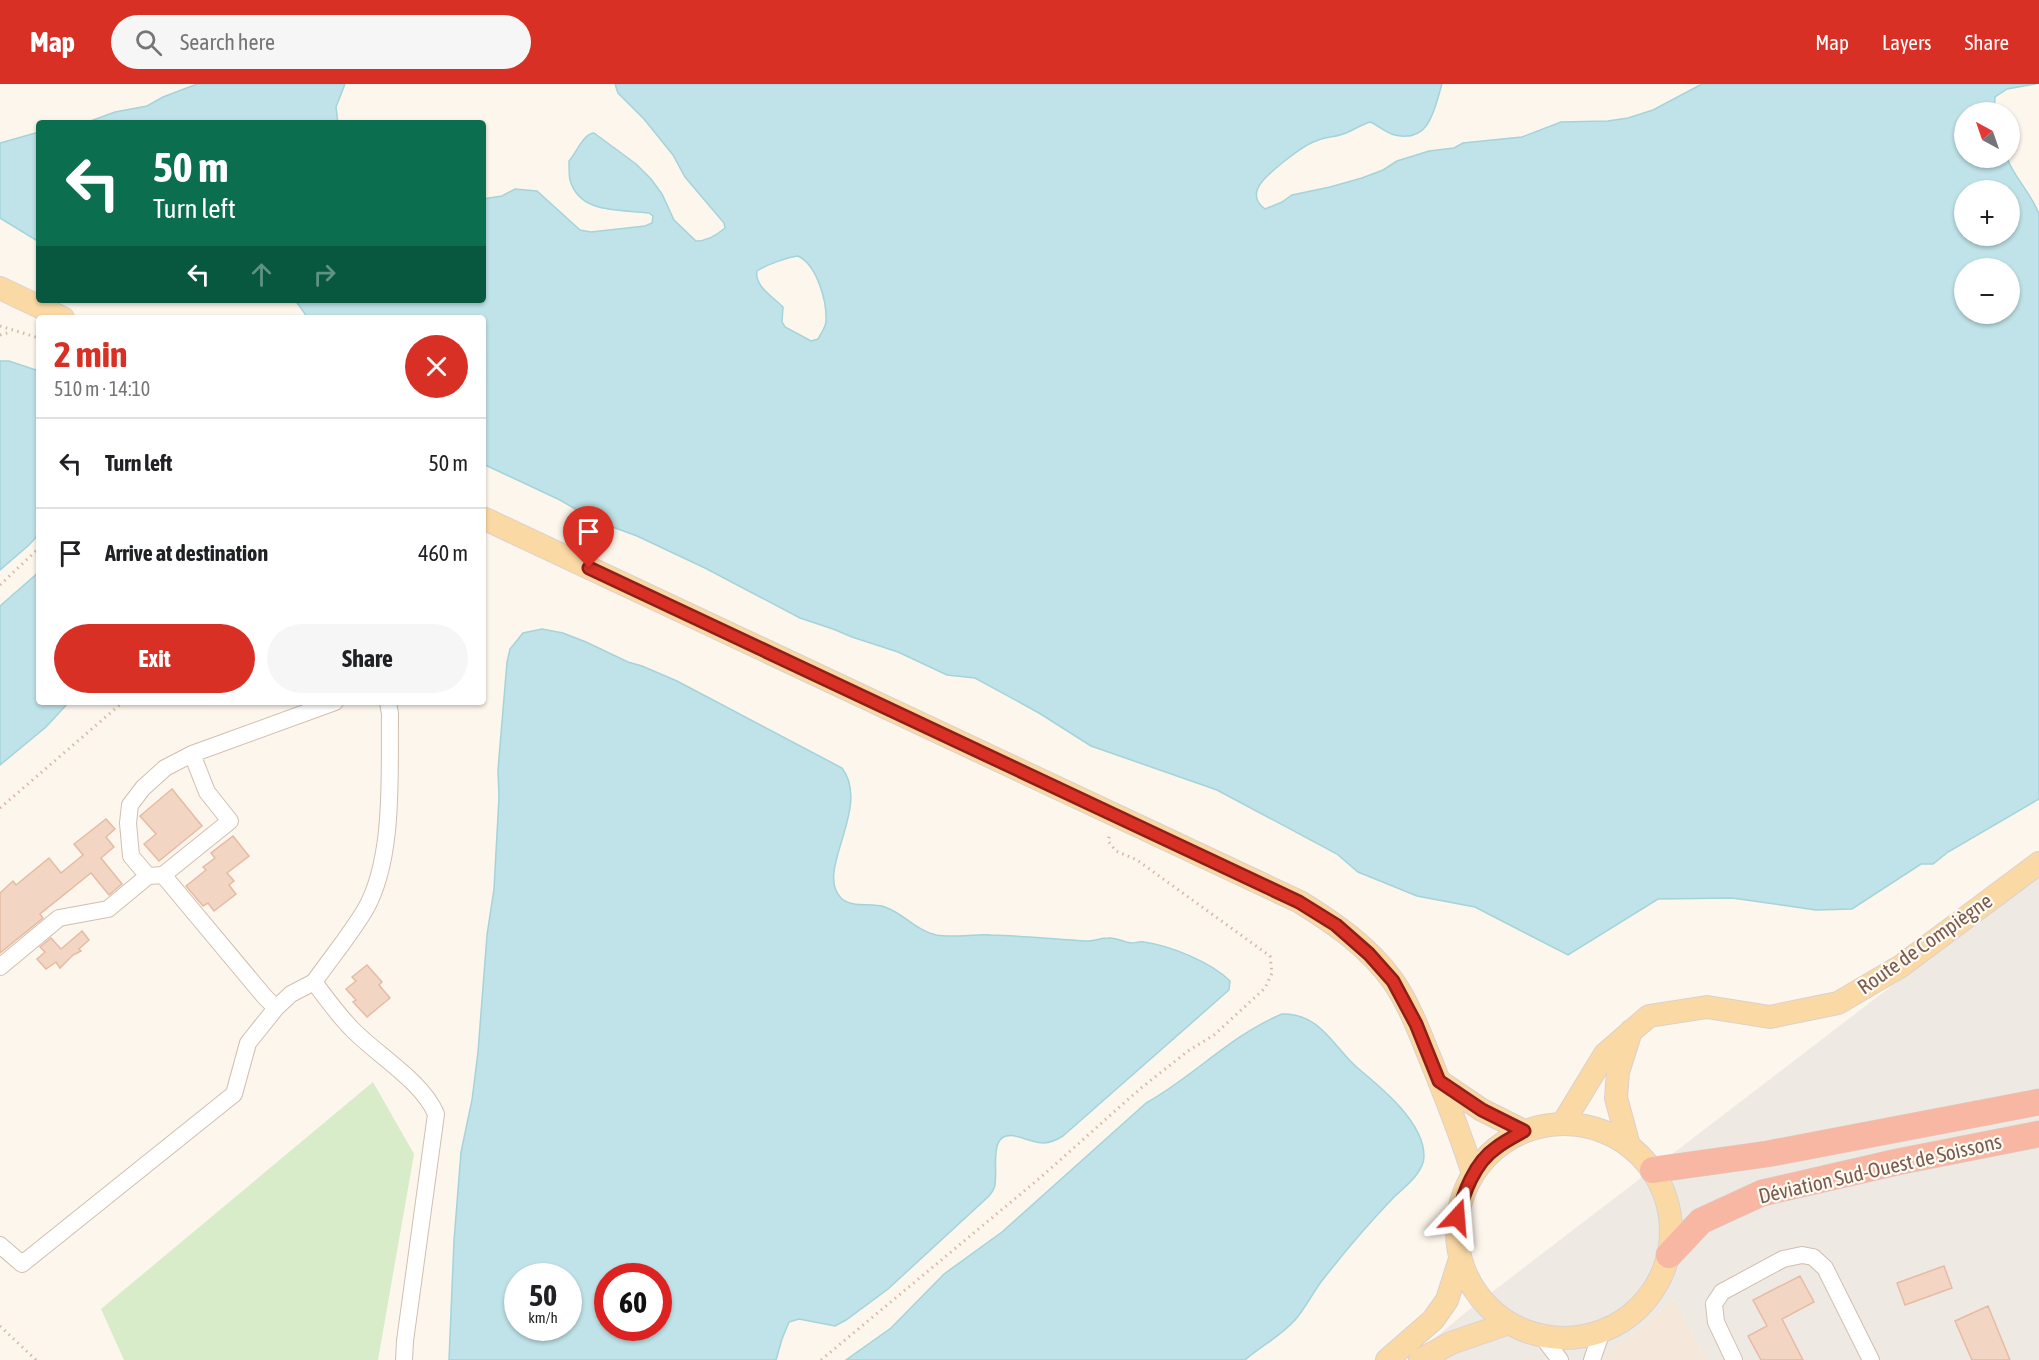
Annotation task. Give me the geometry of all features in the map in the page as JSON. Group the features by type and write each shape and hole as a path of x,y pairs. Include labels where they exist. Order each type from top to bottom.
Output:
{"highway":[{"name":"Déviation Sud-Ouest de Soissons","path":"1653,1170 1767,1154 2039,1102"},
{"name":"Déviation Sud-Ouest de Soissons","path":"1669,1255 1701,1221 1762,1193 1897,1162 2039,1134"}],"main road":[{"path":"0,288 57,315"},
{"path":"486,519 1299,902 1336,925 1369,954 1393,981 1416,1024 1460,1132 1473,1174"},
{"name":"Route de Compiègne","path":"1563,1123 1605,1054 1649,1016 1707,1007 1770,1017 1838,1003 1901,966 2039,863"},
{"path":"1628,1142 1616,1098 1618,1072 1631,1030"},
{"path":"1439,1081 1482,1110 1524,1131"},
{"path":"1563,1123 1600,1129 1628,1142 1653,1170 1670,1211 1669,1255 1656,1287 1632,1314 1602,1331 1576,1338 1541,1335 1509,1323 1478,1296 1460,1259 1457,1238 1457,1217 1463,1197 1473,1174 1494,1149 1524,1131 1563,1123"},
{"path":"1387,1360 1433,1320 1447,1300 1460,1259"},
{"path":"1420,1360 1451,1343 1509,1323"}],"street":[{"path":"276,1008 155,876 131,856 128,823 130,805 143,788 165,768 192,753 327,705"},
{"path":"0,1245 22,1264 234,1094 248,1043 276,1008 291,994 314,982 365,910 372,894 382,861 388,828 388,705"},
{"path":"0,967 59,918 108,909 230,821 207,792 192,753"},
{"path":"314,982 352,1029 403,1074 432,1105 436,1114 404,1360"},
{"path":"1734,1360 1716,1322 1714,1304 1722,1292 1782,1259 1802,1255 1813,1257 1825,1268 1871,1360"},
{"path":"1592,1360 1602,1331"},
{"path":"1541,1335 1560,1360"}],"path":[{"path":"0,326 36,337"},
{"path":"0,335 12,331"},
{"path":"0,585 36,551"},
{"path":"0,808 120,705"},
{"path":"821,1360 1041,1177 1141,1088 1188,1051 1214,1035 1265,988 1272,973 1270,956 1137,860 1116,850 1108,841 1110,832 1120,817"},
{"path":"0,1326 36,1360"}],"shaded area":[{"path":"2039,873 2039,1360 1706,1360 1674,1299 1601,1360 1408,1360 1470,1309"},
{"path":"1674,1299 1706,1360 1601,1360"}],"green space":[{"path":"373,1082 414,1154 378,1360 124,1360 101,1309"}],"water":[{"path":"197,84 345,84 336,107 338,120 93,120 115,112 147,106"},
{"path":"615,84 1442,84 1429,122 1416,134 1395,135 1370,122 1343,134 1316,141 1293,154 1267,176 1258,188 1257,200 1265,209 1292,195 1362,178 1383,170 1397,161 1429,151 1454,148 1463,143 1522,137 1561,122 1608,121 1628,118 1653,110 1702,84 2036,84 2007,89 1995,97 1995,102 1954,102 1954,168 2012,168 2019,180 1954,180 1954,246 2020,246 2020,181 2039,214 2039,799 1948,852 1933,864 1921,864 1852,909 1816,910 1732,898 1658,899 1568,955 1475,907 1417,896 1358,872 1337,854 1217,790 1091,746 1039,713 975,678 947,675 898,652 800,618 705,568 637,536 594,520 560,500 486,465 486,315 306,315 297,303 486,303 486,199 502,196 515,189 537,191 580,230 591,232 645,226 652,223 653,216 649,213 614,210 592,205 575,191 570,180 569,161 583,140 594,133 636,164 651,179 662,194 674,220 696,241 707,239 722,231 725,228 724,223 685,177 673,155 644,119 618,93","holes":["798,256 805,261 820,284 826,313 825,326 818,339 811,341 785,327 782,322 783,307 765,291 758,282 757,276 757,271 777,262"]},
{"path":"36,133 36,240 0,218 0,143"},
{"path":"0,361 9,361 36,370 36,537 0,570"},
{"path":"36,575 36,705 66,705 46,727 0,765 0,606"},
{"path":"542,629 563,633 677,681 842,768 849,784 851,801 834,872 835,886 841,898 846,901 885,907 923,930 936,935 1003,935 1086,941 1111,938 1131,943 1155,944 1178,951 1212,967 1230,981 1229,990 1063,1136 1046,1143 1009,1135 1002,1138 996,1150 995,1186 989,1196 888,1289 846,1320 835,1326 799,1319 789,1322 776,1360 449,1360 454,1241 461,1152 472,1100 487,935 494,889 499,797 498,770 510,649 523,633"},
{"path":"1282,1014 1296,1015 1317,1026 1351,1062 1401,1108 1417,1131 1424,1156 1421,1168 1414,1178 1357,1238 1321,1282 1299,1316 1284,1331 1245,1360 846,1360 891,1328 944,1274 1002,1232 1146,1103 1246,1033"}],"building":[{"path":"172,789 202,826 159,861 144,844 156,834 140,816"},
{"path":"106,819 115,829 106,837 114,847 101,858 122,884 109,895 91,873 40,914 43,918 0,953 0,893 13,881 16,885 49,858 61,873 83,855 74,844"},
{"path":"233,836 249,856 227,873 234,881 229,885 236,894 214,911 208,903 203,906 186,886 206,870 203,867 215,858 211,853"},
{"path":"82,931 89,940 79,949 81,951 73,955 60,968 56,962 46,969 37,959 45,952 40,947 51,938 61,949"},
{"path":"367,965 382,982 379,985 390,998 367,1017 353,1002 356,1000 346,989 356,981 352,977"},
{"path":"1944,1266 1952,1288 1905,1305 1897,1283"},
{"path":"1800,1276 1814,1302 1782,1319 1803,1360 1761,1360 1748,1336 1767,1326 1753,1300"},
{"path":"1988,1306 2010,1360 1972,1360 1955,1321"}],"route":[{"path":"589,568 1299,902 1336,925 1369,954 1393,981 1416,1024 1439,1081 1482,1110 1524,1131 1494,1149 1473,1174 1457,1217"}]}
